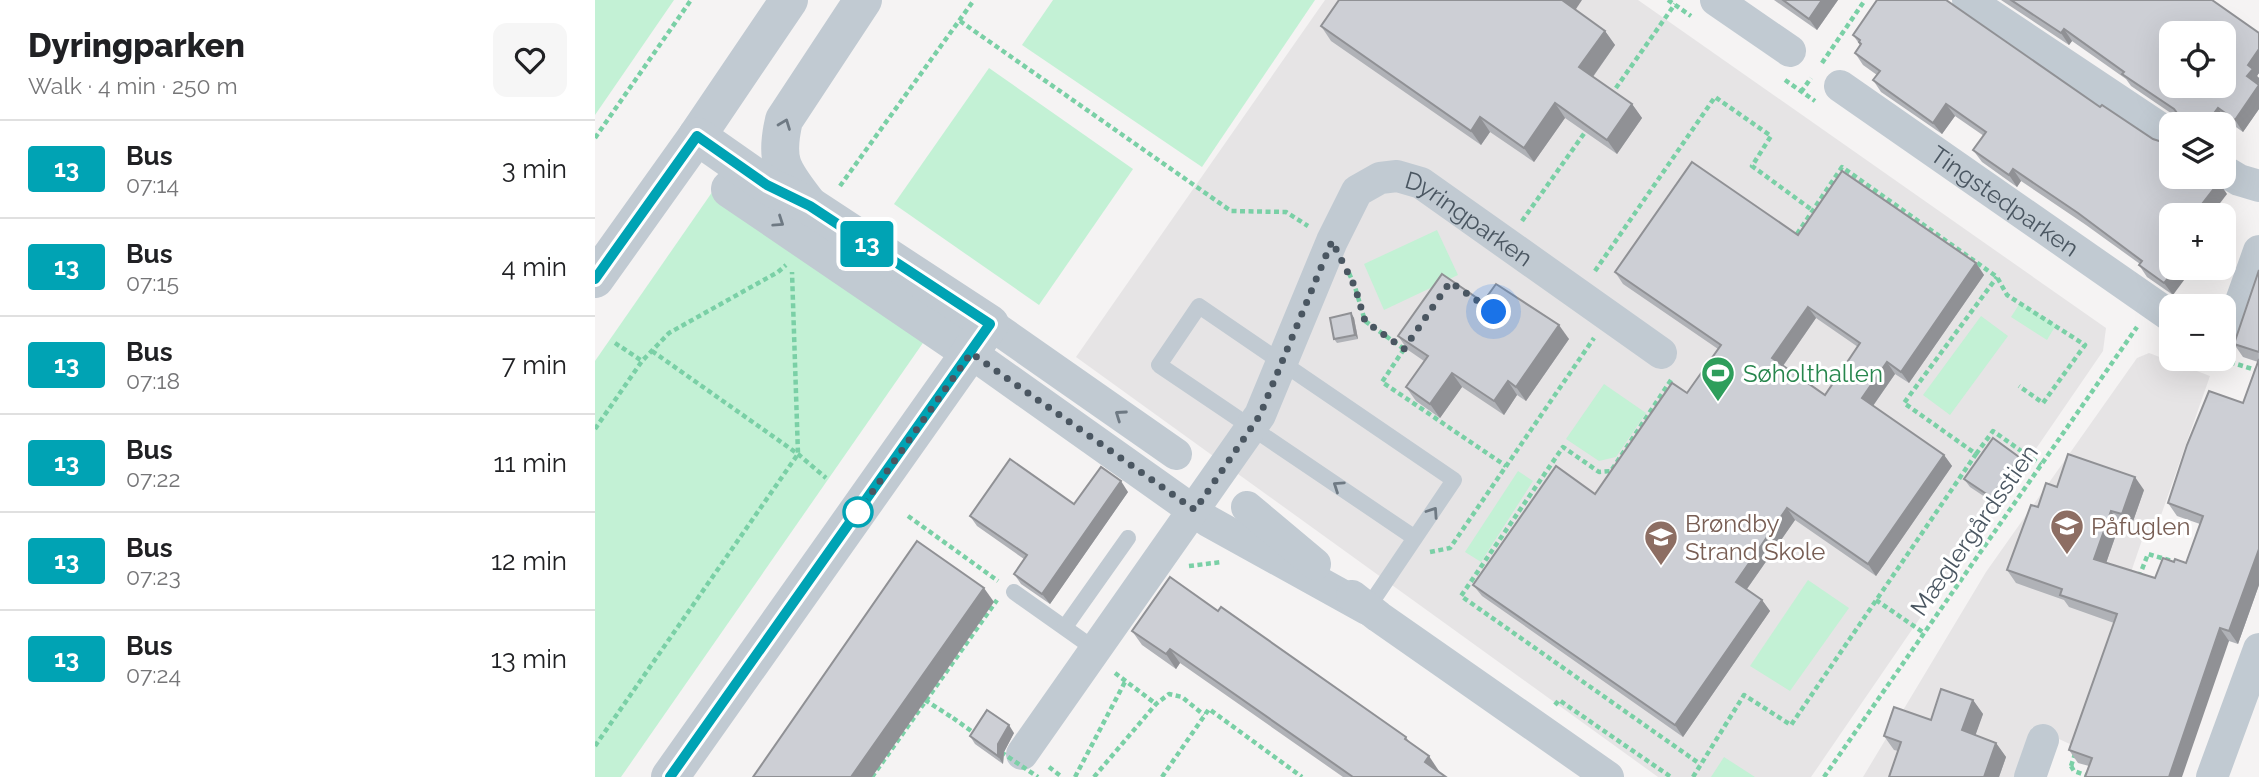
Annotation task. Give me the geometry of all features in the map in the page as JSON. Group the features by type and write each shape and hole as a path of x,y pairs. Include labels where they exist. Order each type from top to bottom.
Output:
{"street":[{"path":"595,279 789,0"},
{"path":"863,0 784,120 779,158 791,182 825,196 980,338 1208,520 1367,609"},
{"path":"1716,0 1790,51"},
{"path":"1968,0 2159,127"},
{"name":"Tingstedparken","path":"1840,86 2159,308"},
{"path":"689,146 767,185 825,196"},
{"path":"689,146 980,338 1176,454"},
{"name":"Dyringparken","path":"1015,765 1260,415 1332,241 1357,191 1380,178 1397,176 1421,183 1609,317 1667,365"},
{"path":"2236,178 2259,186"},
{"path":"2236,312 2259,251"},
{"path":"670,777 980,338"},
{"path":"1247,507 1367,609 1608,777"},
{"path":"2212,777 2259,649"},
{"path":"2030,777 2043,740"}],"lane":[{"path":"1367,609 1419,546 1454,480 1199,306 1159,365 1419,546"},
{"path":"1065,627 1128,538"},
{"path":"1010,589 1096,650"}],"path":[{"path":"595,138 691,0"},
{"path":"825,196 975,0"},
{"path":"1801,92 1865,0"},
{"path":"1611,96 1675,5"},
{"path":"960,21 1231,211 1286,212 1332,241 1355,287 1365,321 1404,349"},
{"path":"1578,295 1715,97 1771,136 1752,166 1813,210"},
{"path":"1506,244 1594,118"},
{"path":"1797,234 1842,167 1997,277 2007,295 2085,345 2043,403 2019,386"},
{"path":"595,429 642,361 669,333 778,272 792,260 798,454 595,746"},
{"path":"1976,454 1904,403 1997,277"},
{"name":"Mæglergårdsstien","path":"1824,777 2041,465 2159,314"},
{"path":"1419,546 1450,548 1609,317"},
{"path":"1412,338 1382,382 1506,466"},
{"path":"615,343 642,361"},
{"path":"652,351 798,454 826,478"},
{"path":"2236,364 2259,371"},
{"path":"1667,365 1611,471 1599,472 1563,447 1461,596 1700,764"},
{"path":"1693,777 1744,695 1791,725 1993,431 2041,465"},
{"path":"908,516 1010,589"},
{"path":"2139,579 2148,554 2186,565"},
{"path":"1177,568 1226,561"},
{"path":"872,777 998,598"},
{"path":"1876,600 1924,633"},
{"path":"1075,777 1126,680"},
{"path":"1133,685 1156,704"},
{"path":"1094,777 1156,704 1169,694 1182,697 1204,715"},
{"path":"925,701 985,740"},
{"path":"1162,777 1209,709 1302,777"},
{"path":"2071,766 2080,741"},
{"path":"1055,772 1062,777"}],"shaded area":[{"name":"Brøndby Strand Skole","path":"1325,0 1638,0 2106,328 2103,351 1811,777 1658,777 1076,357"},
{"name":"Påfuglen","path":"2149,353 2159,357 2159,371 2197,371 2210,376 2153,538 2142,540 2072,745 2033,727 2016,777 1863,777 1986,572 2137,358"}],"green space":[{"path":"595,0 674,0 595,115"},
{"path":"1053,0 1315,0 1202,167 1022,45"},
{"path":"989,68 1133,169 1039,305 894,204"},
{"path":"715,188 925,340 621,777 595,777 595,361"},
{"path":"1437,230 1458,275 1384,310 1364,264"},
{"path":"2020,303 2056,325 2047,340 2011,317"},
{"path":"1981,316 2008,336 1950,415 1923,395"},
{"path":"1604,384 1646,413 1616,457 1599,461 1566,439"},
{"path":"1518,471 1533,481 1481,562 1465,552"},
{"path":"1808,580 1849,608 1790,691 1750,666"},
{"path":"1724,757 1755,777 1711,777"}],"building":[{"path":"1339,0 1562,0 1605,31 1579,67 1632,104 1607,140 1555,103 1524,148 1480,117 1471,131 1321,26"},
{"path":"1783,0 1822,0 1809,19"},
{"path":"1877,0 1946,0 2100,107 2102,105 2159,141 2159,189 2214,189 2203,203 2159,203 2159,279 2139,265 2142,261 2078,213 2013,169 2009,175 1973,150 1986,132 1946,104 1933,123 1873,80 1880,71 1855,53 1861,44 1853,35"},
{"path":"2011,0 2212,0 2259,33 2259,49 2248,65 2253,69 2247,76 2259,85 2236,119 2236,112 2224,112 2218,108 2215,112 2176,112 2064,29 2061,33"},
{"path":"1692,162 1798,235 1842,171 1976,263 1901,372 1887,362 1862,398 1944,455 1868,564 1787,508 1736,582 1762,600 1675,725 1473,585 1556,466 1595,494 1672,383 1687,393 1721,345 1615,272","holes":["1808,307 1860,343 1825,395 1772,358"]},
{"path":"2259,270 2259,352 2236,345"},
{"path":"1442,274 1483,302 1496,284 1559,325 1516,387 1508,381 1494,401 1452,373 1430,404 1406,387 1428,356 1398,336"},
{"path":"1351,313 1355,335 1334,339 1330,318"},
{"path":"2259,359 2259,549 2229,631 2220,628 2169,777 2085,777 2092,758 2069,750 2117,614 2060,595 2062,589 2007,570 2031,505 2038,507 2046,483 2057,487 2068,454 2135,477 2122,514 2111,511 2094,559 2155,578 2163,558 2186,563 2203,516 2168,503 2187,445 2209,391 2243,403"},
{"path":"1993,438 2019,457 1991,497 1964,479"},
{"path":"1010,459 1074,504 1101,467 1121,481 1042,594 1014,574 1027,555 970,516"},
{"path":"917,541 984,588 851,777 753,777"},
{"path":"1170,577 1218,611 1221,607 1406,737 1405,739 1429,756 1425,762 1446,777 1353,777 1170,649 1166,654 1132,631"},
{"path":"1941,689 1973,700 1962,730 1996,743 1984,777 1889,777 1901,742 1884,736 1894,707 1931,720"},
{"path":"987,710 1009,725 998,744 998,756 970,736"}],"bus line":[{"name":"13","path":"595,279 697,136 767,185 810,206 990,324 670,777"}],"place":[{"name":"Søholthallen","path":"1718,403"},
{"name":"Påfuglen","path":"2067,556"},
{"name":"Brøndby Strand Skole","path":"1661,567"}],"route":[{"path":"858,512 971,353 1195,510 1260,415 1332,241 1355,287 1365,321 1404,349 1450,282 1494,312"}]}
